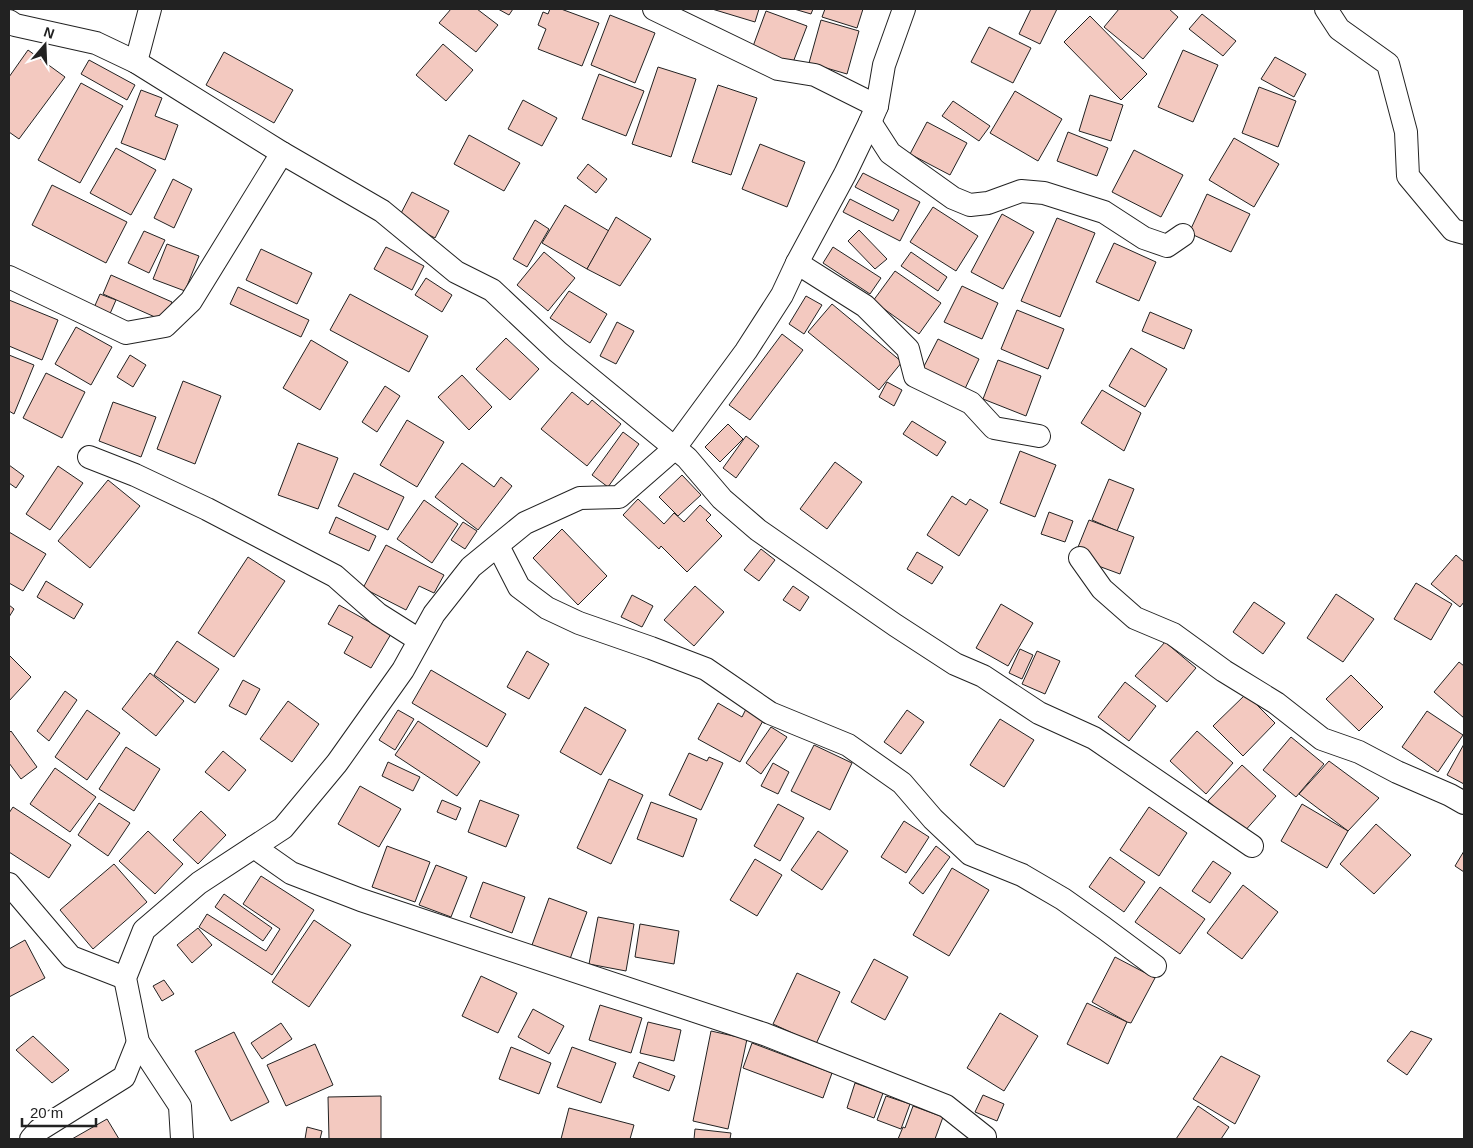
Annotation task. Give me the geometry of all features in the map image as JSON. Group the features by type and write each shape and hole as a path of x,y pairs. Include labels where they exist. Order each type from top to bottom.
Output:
{"street":[{"path":"136,62 150,9"},
{"path":"654,9 778,68 815,75 874,114 890,153 953,198 970,205 988,203 1021,191 1044,194 1104,212 1144,238 1167,246 1184,235"},
{"path":"182,1139 180,1106 138,1042 125,978 144,930 199,883 283,828 337,763 403,670 434,614 472,567 525,523 580,498 619,497 674,449 746,351 782,295 874,114 884,65 904,9"},
{"path":"1326,9 1339,29 1388,64 1406,132 1408,176 1453,230 1464,233"},
{"path":"9,21 16,25 96,43 136,62 282,153 382,211 456,272 492,290 558,352 687,458 722,499 758,530 872,610 955,664 983,676 1039,713 1094,738 1252,846"},
{"path":"9,277 126,333 165,326 191,301 282,153"},
{"path":"797,263 864,306 908,349 915,376 971,403 994,428 1040,436"},
{"path":"89,457 135,475 198,505 335,576 378,614 419,640"},
{"path":"498,546 519,587 547,608 579,623 706,669 770,713 848,745 902,783 934,819 970,854 1022,875 1063,899 1155,966"},
{"path":"1080,558 1102,589 1135,618 1173,634 1224,671 1276,703 1322,739 1359,752 1464,803"},
{"path":"254,847 291,873 361,900 764,1034 846,1066 946,1106 986,1137"},
{"path":"9,884 71,957 125,978"},
{"path":"31,1139 39,1130 124,1077 138,1042"}],"building":[{"path":"451,9 477,9 498,25 476,52 439,23"},
{"path":"498,9 513,9 509,15"},
{"path":"550,9 561,9 599,23 582,66 538,49 546,29 538,25 543,12 548,14"},
{"path":"712,9 759,9 755,22"},
{"path":"794,9 813,9 811,14"},
{"path":"825,9 863,9 857,28 822,17"},
{"path":"1031,9 1057,9 1040,44 1019,34"},
{"path":"1119,9 1169,9 1178,17 1143,59 1104,27"},
{"path":"766,11 807,26 792,65 752,49"},
{"path":"1202,14 1236,41 1223,56 1189,29"},
{"path":"610,15 655,33 635,83 591,65"},
{"path":"1090,16 1147,74 1121,100 1064,42"},
{"path":"821,20 859,31 847,74 809,63"},
{"path":"989,27 1031,48 1013,83 971,62"},
{"path":"443,44 473,70 446,101 416,75"},
{"path":"28,50 65,77 19,139 9,132 9,77"},
{"path":"1183,50 1218,65 1193,122 1158,107"},
{"path":"224,52 293,90 274,123 206,85"},
{"path":"1275,57 1306,74 1294,97 1261,79"},
{"path":"89,60 135,85 127,100 81,74"},
{"path":"658,67 696,79 671,157 632,144"},
{"path":"599,74 644,91 626,136 582,119"},
{"path":"81,83 123,106 80,183 38,160"},
{"path":"718,85 757,98 731,175 692,162"},
{"path":"1259,87 1296,101 1278,147 1242,133"},
{"path":"141,90 162,98 155,116 178,125 165,160 121,143"},
{"path":"1015,91 1062,119 1038,161 990,133"},
{"path":"1090,95 1123,105 1111,141 1079,131"},
{"path":"523,100 557,118 542,146 508,129"},
{"path":"953,101 990,126 979,141 942,116"},
{"path":"927,122 967,143 950,175 910,154"},
{"path":"1068,132 1108,148 1097,176 1057,161"},
{"path":"469,135 520,163 504,191 454,164"},
{"path":"1234,138 1279,164 1254,207 1209,180"},
{"path":"760,144 805,162 787,207 742,189"},
{"path":"116,148 156,170 131,215 90,193"},
{"path":"1134,150 1183,175 1161,217 1112,192"},
{"path":"588,164 607,179 596,193 577,178"},
{"path":"863,173 920,202 900,241 843,212 850,199 893,221 899,210 855,187"},
{"path":"173,179 192,189 174,228 154,218"},
{"path":"52,185 127,222 106,263 32,225"},
{"path":"412,192 449,211 435,238 398,219"},
{"path":"1207,194 1250,214 1231,252 1189,233"},
{"path":"565,205 609,231 587,269 542,243"},
{"path":"933,207 978,236 956,271 910,242"},
{"path":"1002,214 1034,232 1003,289 971,272"},
{"path":"616,217 651,239 620,286 587,269"},
{"path":"1057,218 1095,233 1060,317 1021,301"},
{"path":"535,220 549,229 527,267 513,259"},
{"path":"859,230 887,259 875,269 848,241"},
{"path":"144,231 165,240 149,273 128,263"},
{"path":"1114,243 1156,262 1139,301 1096,282"},
{"path":"167,244 199,256 185,291 153,279"},
{"path":"386,247 424,266 412,290 374,269"},
{"path":"833,247 881,278 870,294 823,263"},
{"path":"261,249 312,273 297,304 246,280"},
{"path":"544,252 575,278 548,311 517,285"},
{"path":"911,252 947,277 938,291 901,266"},
{"path":"895,271 941,303 919,334 873,301"},
{"path":"111,275 172,302 164,321 103,294"},
{"path":"426,278 452,295 442,312 415,295"},
{"path":"962,286 998,303 982,339 944,322"},
{"path":"238,287 309,320 301,337 230,304"},
{"path":"569,291 607,314 590,343 550,318"},
{"path":"100,294 116,300 109,316 93,310"},
{"path":"350,294 428,336 409,372 330,330"},
{"path":"806,296 822,305 804,334 789,324"},
{"path":"9,300 58,320 42,360 9,346"},
{"path":"832,304 902,362 879,390 808,332"},
{"path":"1017,310 1064,329 1048,369 1001,349"},
{"path":"1150,312 1192,330 1184,349 1142,331"},
{"path":"617,322 634,331 616,364 600,356"},
{"path":"76,327 112,347 91,385 55,364"},
{"path":"782,334 803,350 750,420 729,405"},
{"path":"506,338 539,369 510,400 476,369"},
{"path":"938,339 979,359 962,395 920,374"},
{"path":"311,340 348,362 320,410 283,388"},
{"path":"1131,348 1167,369 1145,407 1109,386"},
{"path":"9,355 34,365 14,414 9,411"},
{"path":"130,355 146,365 133,387 117,377"},
{"path":"998,360 1041,376 1026,416 983,399"},
{"path":"46,373 85,392 62,438 23,418"},
{"path":"462,375 492,407 469,430 438,397"},
{"path":"183,381 221,396 195,464 157,449"},
{"path":"887,382 902,390 894,406 879,397"},
{"path":"385,386 400,396 377,432 362,422"},
{"path":"1102,390 1141,413 1124,451 1081,423"},
{"path":"572,392 588,405 592,400 621,424 587,466 541,429"},
{"path":"113,402 156,417 141,457 99,441"},
{"path":"407,420 444,442 417,487 380,465"},
{"path":"912,421 946,442 937,456 903,434"},
{"path":"728,424 743,439 720,462 705,447"},
{"path":"623,432 639,444 608,487 592,475"},
{"path":"746,436 759,446 736,478 723,468"},
{"path":"298,443 338,458 318,509 278,495"},
{"path":"1020,451 1056,465 1035,517 1000,503"},
{"path":"835,462 862,482 827,529 800,509"},
{"path":"462,463 494,487 501,477 512,486 478,530 435,497"},
{"path":"9,465 24,476 16,488 9,483"},
{"path":"58,466 83,483 50,530 26,514"},
{"path":"354,473 404,497 388,530 338,506"},
{"path":"682,475 701,495 678,516 659,497"},
{"path":"1109,479 1134,489 1117,531 1092,520"},
{"path":"108,480 140,506 90,568 58,541"},
{"path":"952,496 966,505 970,499 988,510 959,556 927,535"},
{"path":"638,499 664,524 674,513 684,522 700,505 711,515 706,520 722,536 687,572 661,546 659,549 623,515"},
{"path":"424,500 458,524 432,563 397,539"},
{"path":"1049,512 1073,521 1065,542 1041,534"},
{"path":"336,517 376,536 369,551 329,533"},
{"path":"1089,520 1134,537 1120,574 1074,557"},
{"path":"463,522 477,531 465,549 451,540"},
{"path":"562,529 607,576 578,605 533,558"},
{"path":"9,532 46,554 23,591 9,583"},
{"path":"386,545 444,575 434,593 419,586 406,610 363,588"},
{"path":"761,549 775,560 759,581 744,570"},
{"path":"917,552 943,567 932,584 907,569"},
{"path":"1456,555 1464,562 1464,602 1460,607 1431,584"},
{"path":"248,557 285,581 234,657 198,633"},
{"path":"46,581 83,604 74,619 37,597"},
{"path":"1416,583 1452,604 1431,640 1394,619"},
{"path":"695,586 724,612 694,646 664,620"},
{"path":"793,586 809,597 800,611 783,600"},
{"path":"1336,594 1374,619 1343,662 1307,638"},
{"path":"632,595 653,606 642,627 621,617"},
{"path":"1254,602 1285,623 1263,654 1233,632"},
{"path":"1001,604 1033,623 1008,666 976,648"},
{"path":"9,605 14,609 9,617"},
{"path":"339,605 391,634 371,668 344,653 353,637 328,624"},
{"path":"177,641 219,669 195,703 154,675"},
{"path":"1165,642 1196,668 1167,702 1135,676"},
{"path":"1020,649 1033,655 1022,679 1009,673"},
{"path":"527,651 549,664 529,699 507,687"},
{"path":"1037,651 1060,661 1045,694 1022,684"},
{"path":"9,655 31,677 9,701"},
{"path":"1459,662 1464,666 1464,718 1434,692"},
{"path":"431,670 506,714 487,747 412,703"},
{"path":"150,673 184,701 156,736 122,709"},
{"path":"1351,675 1383,707 1359,731 1326,699"},
{"path":"243,680 260,689 246,715 229,706"},
{"path":"1125,682 1156,706 1129,741 1098,717"},
{"path":"65,691 77,700 49,741 37,731"},
{"path":"1246,694 1275,723 1243,756 1213,726"},
{"path":"288,701 319,724 292,762 260,739"},
{"path":"718,703 742,717 746,709 764,719 740,762 698,739"},
{"path":"585,707 626,730 601,775 560,752"},
{"path":"87,710 120,733 87,780 55,757"},
{"path":"398,710 414,719 395,750 379,740"},
{"path":"907,710 924,722 901,754 884,742"},
{"path":"1427,711 1463,735 1438,772 1402,747"},
{"path":"1000,719 1034,740 1004,787 970,765"},
{"path":"418,721 480,762 457,796 395,755"},
{"path":"771,727 787,737 761,774 746,763"},
{"path":"11,731 37,767 21,779 9,763 9,733"},
{"path":"1197,731 1233,763 1206,794 1170,761"},
{"path":"1291,737 1324,764 1296,797 1263,770"},
{"path":"1464,744 1464,784 1447,775"},
{"path":"814,745 852,763 830,810 791,791"},
{"path":"126,747 160,769 134,811 99,789"},
{"path":"223,751 246,770 229,791 205,772"},
{"path":"689,753 707,761 709,757 723,763 701,810 669,795"},
{"path":"1329,761 1379,798 1348,831 1299,794"},
{"path":"388,762 420,777 413,791 382,776"},
{"path":"773,763 789,772 778,794 761,786"},
{"path":"1242,765 1276,796 1243,833 1208,801"},
{"path":"55,768 96,797 70,832 30,804"},
{"path":"609,779 643,795 611,864 577,848"},
{"path":"360,786 401,809 379,847 338,824"},
{"path":"442,800 461,808 456,820 437,812"},
{"path":"480,800 519,815 506,847 468,832"},
{"path":"651,802 697,819 683,857 637,839"},
{"path":"99,803 130,823 108,856 78,835"},
{"path":"778,804 804,818 780,861 754,846"},
{"path":"1302,804 1348,831 1327,868 1281,841"},
{"path":"13,807 71,845 49,878 9,852 9,813"},
{"path":"1149,807 1187,833 1159,876 1120,850"},
{"path":"201,811 226,835 198,864 173,840"},
{"path":"904,821 929,837 906,873 881,857"},
{"path":"1376,824 1411,855 1374,894 1340,864"},
{"path":"148,831 183,864 155,894 119,861"},
{"path":"818,831 848,851 822,890 791,870"},
{"path":"387,846 430,862 415,902 372,887"},
{"path":"936,846 950,857 923,894 909,883"},
{"path":"1464,851 1464,872 1455,866"},
{"path":"1110,857 1145,882 1124,912 1089,887"},
{"path":"755,859 782,875 757,916 730,900"},
{"path":"1213,861 1231,873 1210,903 1192,891"},
{"path":"114,864 147,902 93,949 60,910"},
{"path":"436,865 467,877 451,917 419,905"},
{"path":"952,868 989,890 949,956 913,935"},
{"path":"261,876 314,910 272,975 199,927 207,914 266,951 280,929 243,904"},
{"path":"483,882 525,897 512,933 470,917"},
{"path":"1243,885 1278,912 1242,959 1207,933"},
{"path":"1160,887 1205,919 1180,954 1135,922"},
{"path":"224,894 272,928 263,941 215,907"},
{"path":"549,898 587,912 570,959 532,945"},
{"path":"598,917 634,924 626,971 589,964"},
{"path":"314,920 351,945 309,1007 272,982"},
{"path":"640,924 679,931 674,964 635,957"},
{"path":"198,928 212,945 192,963 177,945"},
{"path":"25,940 45,978 9,997 9,949"},
{"path":"1115,957 1155,978 1131,1023 1092,1002"},
{"path":"874,959 908,977 885,1020 851,1002"},
{"path":"797,973 840,992 816,1044 773,1024"},
{"path":"481,976 517,993 498,1033 462,1016"},
{"path":"164,980 174,994 162,1001 153,986"},
{"path":"1087,1003 1127,1022 1108,1064 1067,1044"},
{"path":"600,1005 642,1018 631,1053 589,1040"},
{"path":"533,1009 564,1026 549,1054 518,1037"},
{"path":"1000,1013 1038,1036 1004,1091 967,1068"},
{"path":"648,1022 681,1030 674,1061 640,1053"},
{"path":"281,1023 292,1039 262,1059 251,1043"},
{"path":"711,1031 747,1039 728,1129 693,1121"},
{"path":"1411,1031 1432,1039 1407,1075 1387,1061"},
{"path":"234,1032 269,1102 231,1121 195,1051"},
{"path":"33,1036 69,1070 52,1083 16,1050"},
{"path":"752,1043 832,1073 823,1098 743,1068"},
{"path":"315,1044 333,1085 286,1106 267,1065"},
{"path":"511,1047 551,1063 539,1094 499,1079"},
{"path":"572,1047 616,1063 601,1103 557,1087"},
{"path":"1221,1056 1260,1076 1235,1124 1193,1099"},
{"path":"639,1062 675,1076 669,1091 633,1077"},
{"path":"855,1083 883,1093 874,1118 847,1108"},
{"path":"983,1095 1004,1104 997,1121 975,1112"},
{"path":"381,1096 381,1139 329,1139 328,1097"},
{"path":"886,1096 910,1104 901,1129 877,1120"},
{"path":"913,1106 943,1117 935,1139 898,1139 903,1127 905,1128"},
{"path":"1198,1106 1229,1127 1221,1139 1176,1139"},
{"path":"569,1108 634,1125 630,1139 561,1139"},
{"path":"107,1119 119,1139 72,1139"},
{"path":"307,1127 322,1131 320,1139 305,1139"},
{"path":"695,1129 731,1133 730,1139 694,1139"}]}
